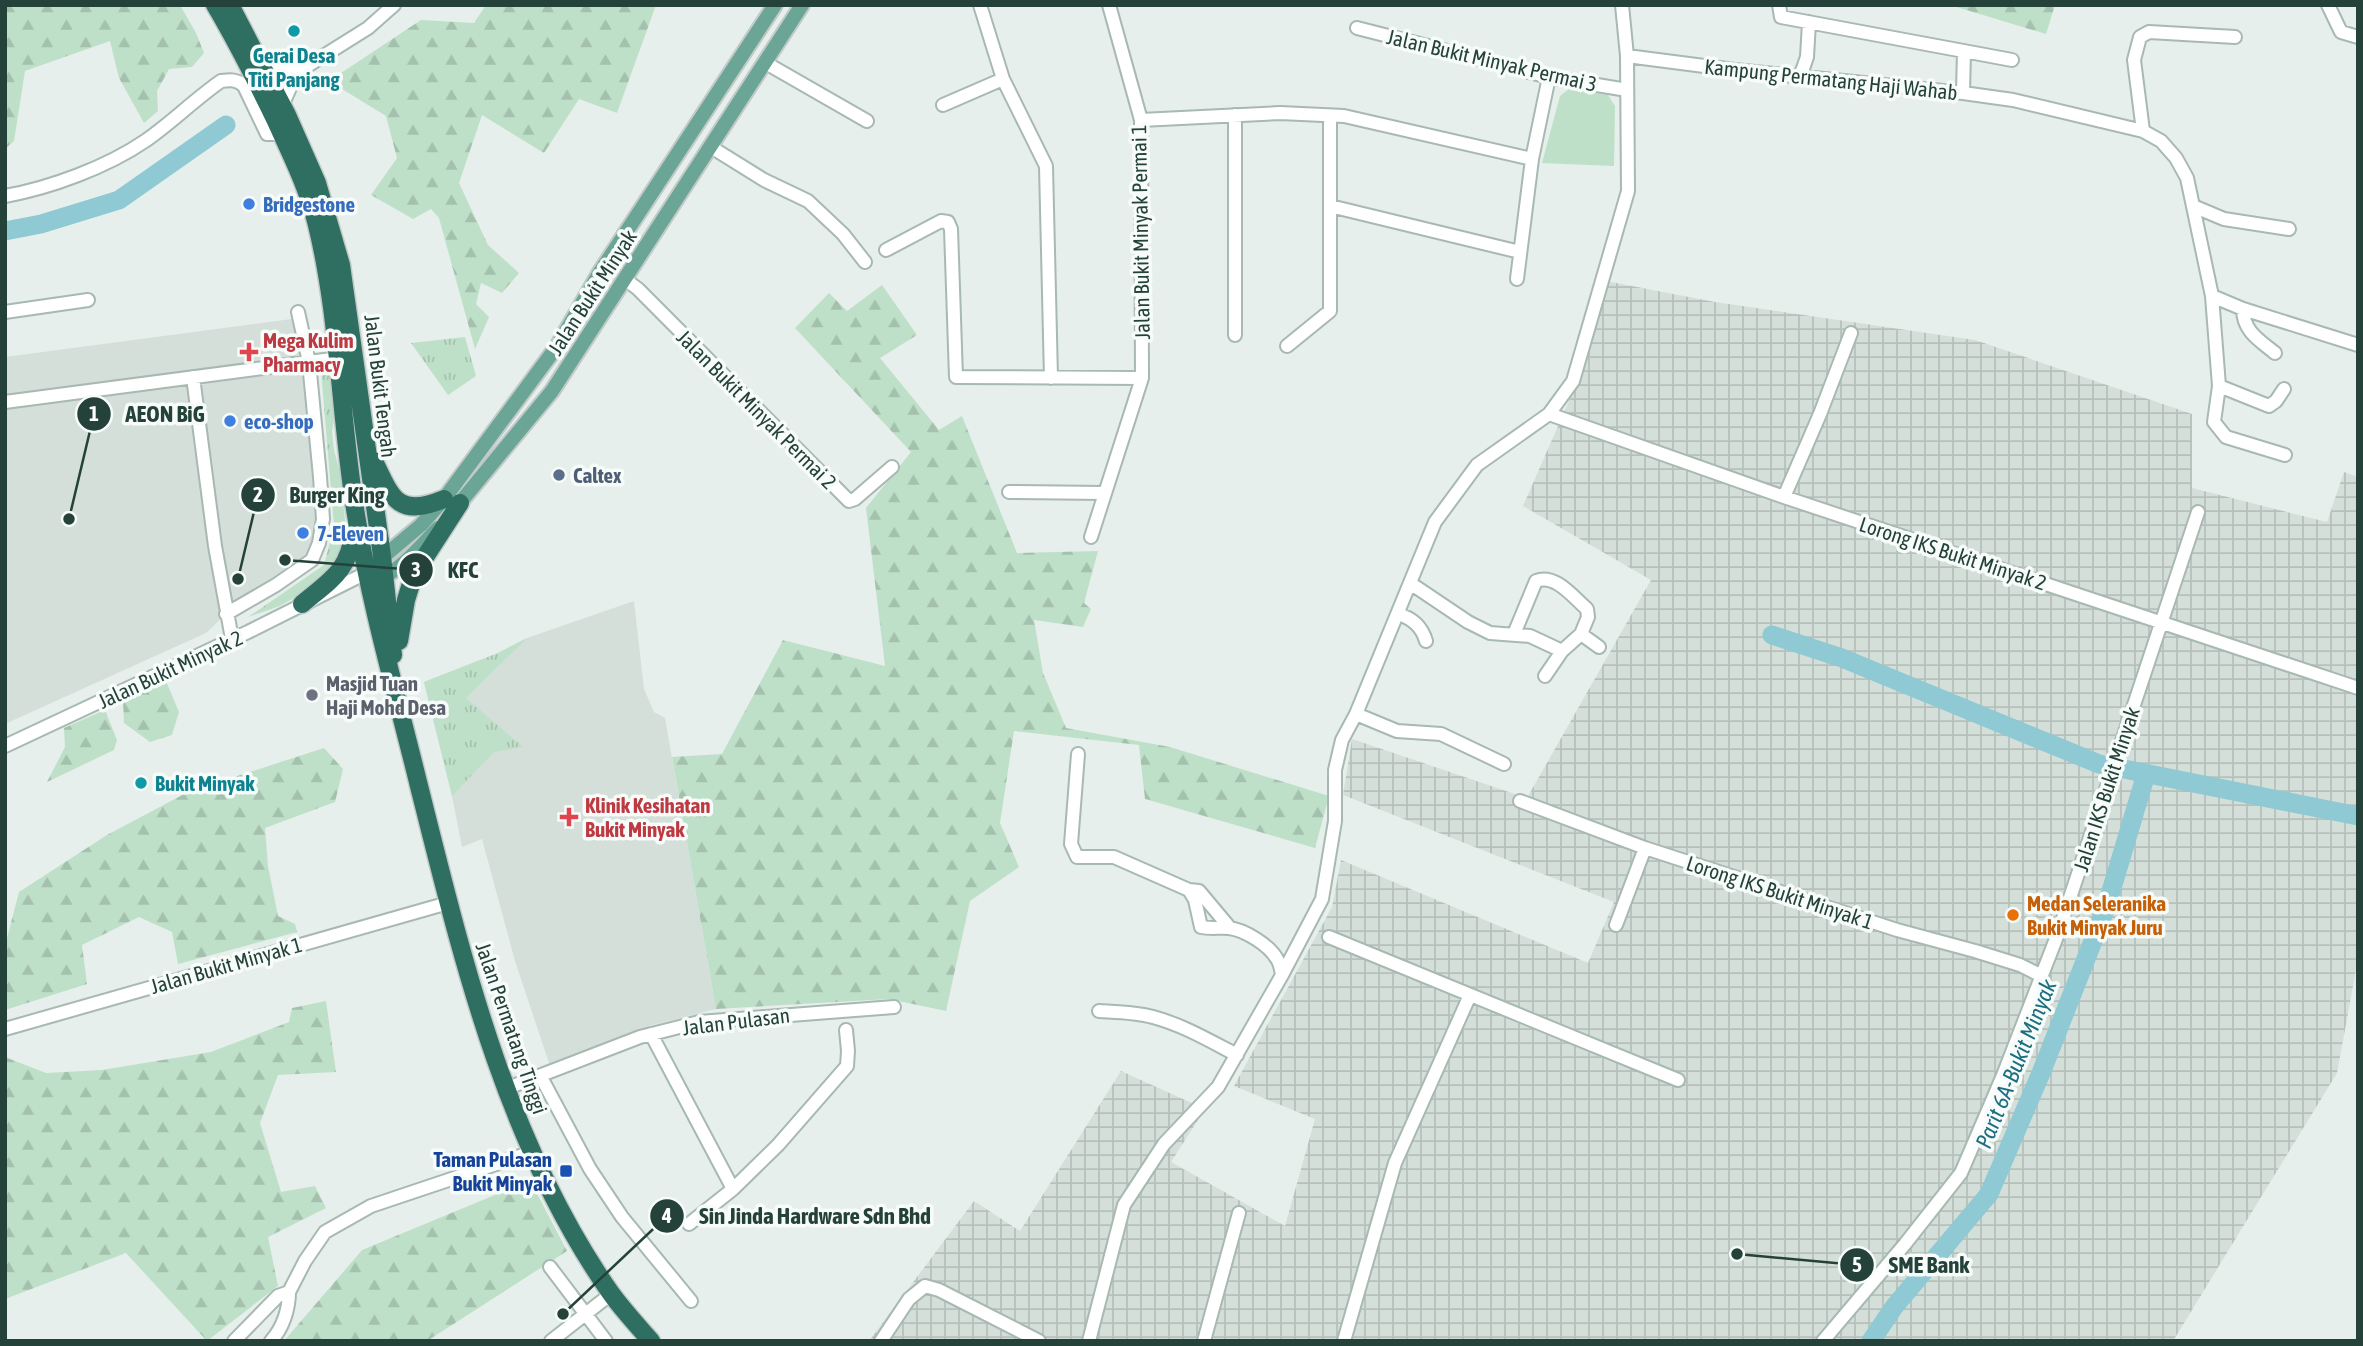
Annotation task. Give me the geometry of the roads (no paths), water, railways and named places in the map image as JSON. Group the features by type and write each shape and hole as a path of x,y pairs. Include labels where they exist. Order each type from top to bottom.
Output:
{"highway":[{"name":"Jalan Bukit Tengah","path":"215,5 253,73 280,130 304,183 316,223 329,284 356,515 374,577 379,631 397,700"},
{"name":"Jalan Bukit Tengah","path":"230,5 282,106 317,183 341,265 382,556 374,577"},
{"path":"365,442 390,495 402,504 415,508 452,501"},
{"path":"397,700 398,642 409,587 452,501"},
{"path":"303,604 342,567 351,551 356,515"},
{"name":"Jalan Permatang Tinggi","path":"397,700 448,903 475,1000 505,1089 532,1152 565,1217 611,1294 651,1341"}],"main road":[{"name":"Jalan Bukit Minyak","path":"374,577 410,557 452,501 558,345 600,272 775,5"},
{"name":"Jalan Bukit Minyak","path":"382,556 452,501 552,391 803,5"},
{"path":"746,51 748,59 756,63 764,62"},
{"path":"729,76 742,75 749,79 750,85"}],"street":[{"path":"282,106 301,70 368,28 394,5"},
{"path":"980,5 1003,79 1046,166 1051,378"},
{"name":"Jalan Bukit Minyak Permai 1","path":"1091,537 1142,378 1141,120 1110,5"},
{"path":"1089,1341 1125,1205 1164,1144 1209,1099 1237,1055 1322,899 1335,821 1335,770 1342,740 1356,714 1435,522 1477,465 1549,414 1573,381 1628,191 1627,56 1622,5"},
{"path":"1779,5 1781,17 2012,60"},
{"path":"2328,5 2341,32 2358,37"},
{"path":"1800,77 1807,57 1810,22"},
{"name":"Jalan Bukit Minyak Permai 3","path":"1357,28 1549,77 1627,90"},
{"path":"2235,37 2149,32 2140,37 2134,60 2143,131 2161,141 2176,158 2187,178 2212,296 2219,386 2214,422 2226,437 2285,455"},
{"path":"1963,93 1964,51"},
{"name":"Kampung Permatang Haji Wahab","path":"1627,56 1963,93 2034,104 2143,131"},
{"path":"764,62 867,121"},
{"path":"261,64 301,70"},
{"path":"1517,279 1532,159 1549,77"},
{"path":"943,105 1003,79"},
{"path":"5,196 50,185 112,160 145,141 221,81 230,80 244,86 267,134 276,134 280,130"},
{"path":"1141,120 1280,113 1358,118 1532,159"},
{"path":"1235,115 1235,335"},
{"path":"1287,346 1330,311 1330,116"},
{"path":"711,147 764,180 808,201 843,234 865,262"},
{"path":"1330,206 1520,252"},
{"path":"2193,206 2224,219 2289,229"},
{"path":"886,250 941,221 948,222 951,229 956,377 1142,378"},
{"name":"Jalan Bukit Minyak Permai 2","path":"625,279 849,500 855,499 892,467"},
{"path":"2212,296 2243,309 2358,345"},
{"path":"5,312 88,300"},
{"path":"2243,309 2249,332 2275,353"},
{"path":"226,614 276,585 312,559 318,543 323,519 309,362 298,312"},
{"path":"1784,497 1820,414 1850,333"},
{"path":"5,402 339,358"},
{"path":"193,377 226,614 232,639"},
{"path":"2219,386 2269,406 2284,389"},
{"name":"Lorong IKS Bukit Minyak 2","path":"1549,414 1784,497 2358,688"},
{"path":"1009,492 1104,493"},
{"name":"Jalan IKS Bukit Minyak","path":"1823,1341 1961,1173 2004,1073 2059,931 2197,512"},
{"name":"Jalan Bukit Minyak 2","path":"5,746 303,604 374,577"},
{"path":"1514,634 1536,581 1543,578 1552,580 1587,609 1588,617 1581,634 1562,651 1545,676"},
{"path":"1410,583 1468,622 1490,633 1530,636 1562,651"},
{"path":"1398,614 1408,617 1416,624 1423,631 1426,641"},
{"path":"1581,634 1599,647"},
{"path":"1356,714 1397,732 1441,734 1504,764"},
{"path":"1078,754 1071,844 1077,857 1114,858 1189,890 1199,891 1230,928 1254,938 1271,951 1279,961 1282,975"},
{"name":"Lorong IKS Bukit Minyak 1","path":"1520,801 1645,848 1897,930 2020,965 2042,976"},
{"path":"1616,925 1645,848"},
{"path":"1189,890 1195,900 1201,927 1214,930 1230,928"},
{"name":"Jalan Bukit Minyak 1","path":"5,1029 448,903"},
{"path":"1329,937 1678,1080"},
{"path":"1343,1341 1395,1163 1470,995"},
{"name":"Jalan Pulasan","path":"505,1089 651,1034 708,1021 894,1007"},
{"path":"1099,1011 1154,1017 1177,1025 1237,1055"},
{"path":"689,1224 733,1189 778,1145 847,1066 846,1030"},
{"path":"651,1034 733,1189"},
{"path":"541,1077 590,1169 622,1217 691,1301"},
{"path":"271,1341 277,1334 289,1305 289,1292 305,1261 325,1232 371,1206 532,1152"},
{"path":"1204,1341 1238,1213"},
{"path":"550,1267 606,1341"},
{"path":"881,1341 909,1299 925,1286 939,1290 1039,1341"},
{"path":"234,1341 278,1296 289,1292"},
{"path":"551,1341 611,1294"}],"waterway":[{"path":"5,231 41,224 119,200 226,125"},
{"path":"1772,635 1842,658 2099,764 2358,816"},
{"name":"Parit 6A-Bukit Minyak","path":"1871,1341 1894,1307 1989,1194 2041,1073 2106,908 2146,774"}],"place":[{"name":"Gerai Desa Titi Panjang","path":"294,31"},
{"name":"Bridgestone","path":"249,204"},
{"name":"Mega Kulim Pharmacy","path":"249,352"},
{"name":"eco-shop","path":"230,421"},
{"name":"Caltex","path":"559,475"},
{"name":"AEON BiG","path":"69,519"},
{"name":"7-Eleven","path":"303,533"},
{"name":"KFC","path":"285,560"},
{"name":"Burger King","path":"238,579"},
{"name":"Masjid Tuan Haji Mohd Desa","path":"312,695"},
{"name":"Bukit Minyak","path":"141,783"},
{"name":"Klinik Kesihatan Bukit Minyak","path":"569,817"},
{"name":"Medan Seleranika Bukit Minyak Juru","path":"2013,915"},
{"name":"Taman Pulasan Bukit Minyak","path":"566,1171"},
{"name":"SME Bank","path":"1737,1254"},
{"name":"Sin Jinda Hardware Sdn Bhd","path":"563,1314"}]}
